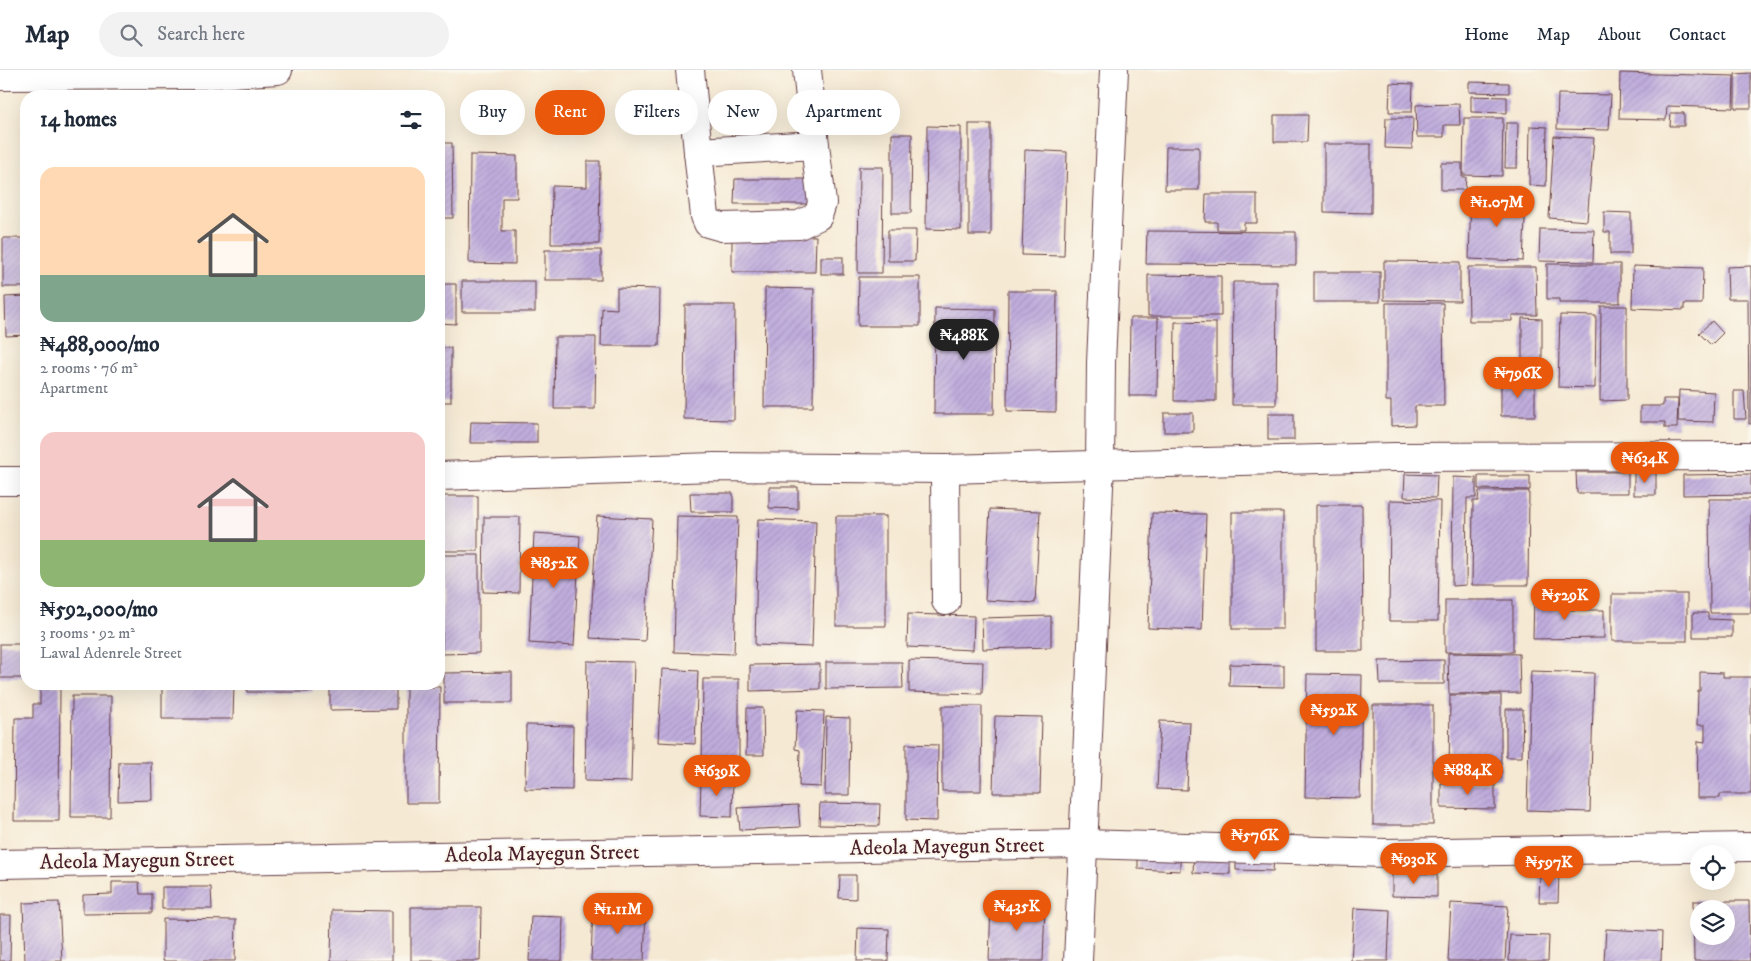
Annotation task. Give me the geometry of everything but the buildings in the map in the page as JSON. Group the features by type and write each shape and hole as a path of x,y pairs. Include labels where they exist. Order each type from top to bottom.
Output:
{"street":[{"path":"0,76 278,70"},
{"path":"690,70 705,216 708,223 722,227 799,225 818,216 822,203 807,70"},
{"path":"1078,961 1100,464 1101,363 1114,70"},
{"path":"698,152 815,145"},
{"path":"445,476 715,467 945,469 1385,458 1751,456"},
{"path":"945,469 946,600"},
{"path":"0,481 20,481"},
{"name":"Adeola Mayegun Street","path":"0,864 1084,844 1386,853 1751,847"}]}
